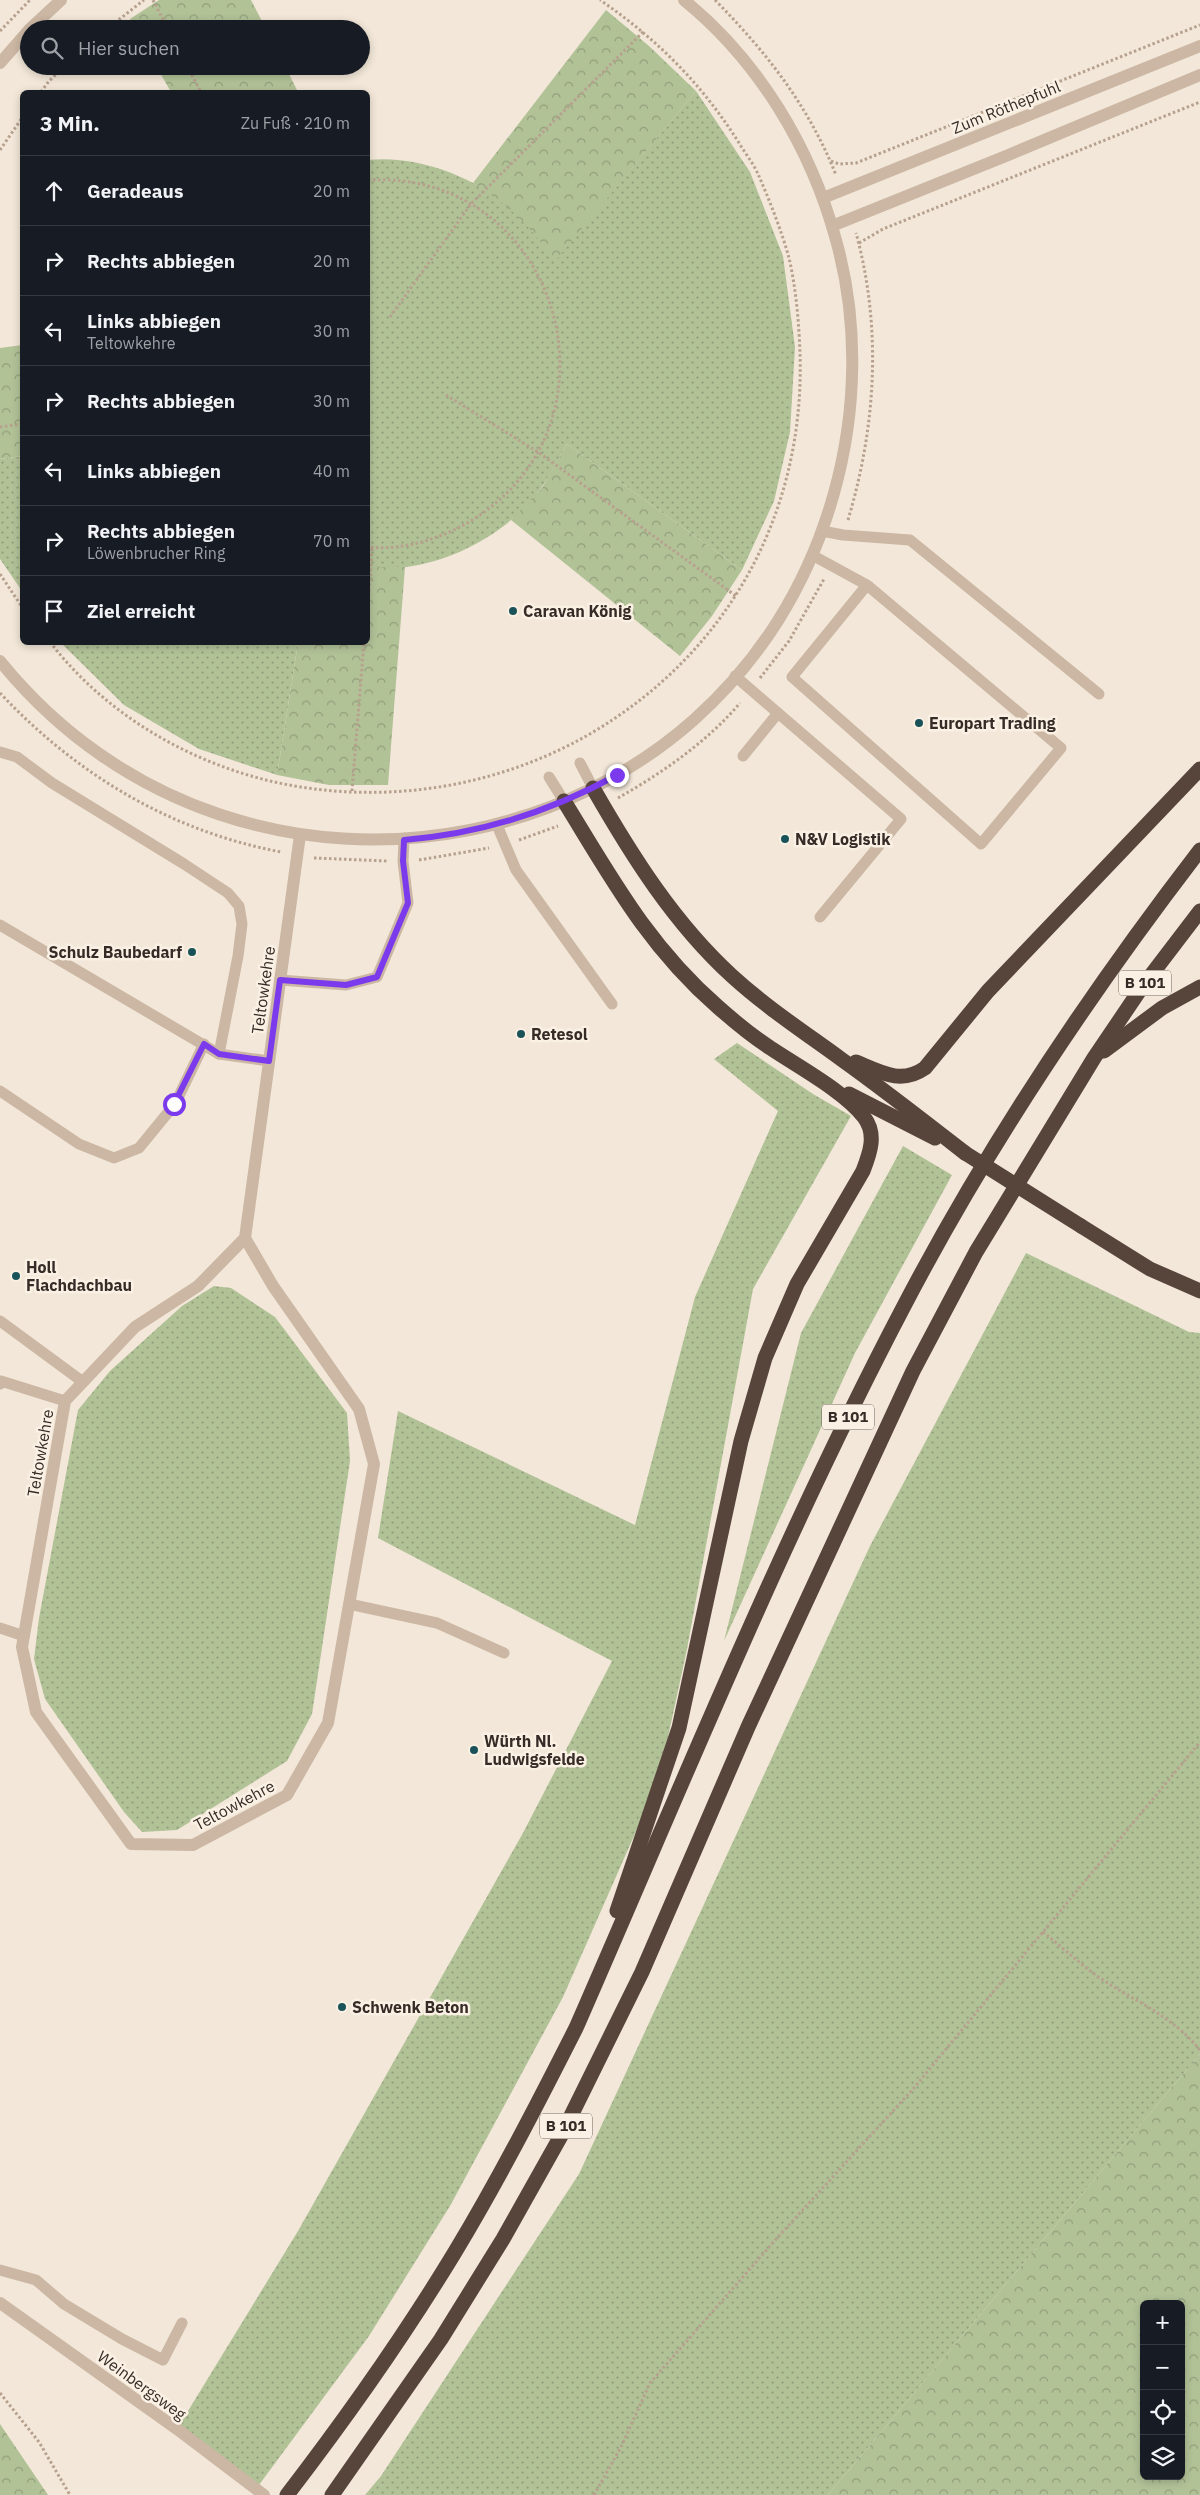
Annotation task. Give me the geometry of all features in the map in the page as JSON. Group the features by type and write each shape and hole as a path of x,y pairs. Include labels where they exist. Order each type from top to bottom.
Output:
{"highway":[{"path":"830,1051 893,1077 915,1075 925,1068 988,991 1200,769"},
{"path":"594,788 652,883 700,943 747,988 830,1051 927,1129 1150,1269 1200,1291"},
{"path":"564,801 629,908 653,940 681,971 750,1033 814,1076 856,1108 865,1118 871,1134 870,1154 853,1190 797,1284 765,1358 741,1441 679,1728 660,1790 576,2028"},
{"name":"B 101","path":"287,2495 356,2402 456,2251 514,2148 576,2028 792,1533 905,1303 960,1204 1022,1102 1087,1004 1200,850"},
{"name":"B 101","path":"332,2495 441,2339 504,2239 562,2134 642,1972 748,1727 913,1371 976,1252 1094,1058 1142,987 1200,911"},
{"path":"1094,1058 1162,1008 1200,987"},
{"path":"814,1076 927,1129"}],"street":[{"path":"40,20 61,0"},
{"path":"0,661 54,718 95,751 128,773 172,796 207,811 258,826 300,835 353,840 404,840 454,834 497,825 564,801 594,788 664,744 698,715 735,676 779,618 812,555 836,487 845,446 852,384 850,319 844,274 823,198 801,148 780,110 724,37 684,0"},
{"path":"0,62 20,41"},
{"name":"Zum Röthepfuhl","path":"823,198 1200,46"},
{"path":"832,226 1200,75"},
{"name":"Teltowkehre","path":"245,1238 273,1286 359,1409 374,1464 328,1723 287,1795 193,1845 130,1844 36,1712 22,1647 66,1401 135,1327 198,1286 245,1238 300,835"},
{"name":"Weinbergsweg","path":"0,2303 177,2429 264,2495"}],"lane":[{"path":"822,531 843,535 910,540 1099,694"},
{"path":"812,555 867,585 1061,748 981,844 792,677 867,585"},
{"path":"735,676 901,819 820,917"},
{"path":"743,756 778,713"},
{"path":"0,752 17,757 52,783 184,864 228,893 239,906 242,924 238,956 219,1054"},
{"path":"580,763 594,788"},
{"path":"550,777 564,801"},
{"path":"497,825 516,870 612,1004"},
{"path":"280,980 346,985 377,977 408,903 403,861 404,840"},
{"path":"0,925 219,1054 269,1061"},
{"path":"0,1091 79,1144 114,1158 139,1148 174,1104 204,1044"},
{"path":"0,1321 83,1382"},
{"path":"0,1382 66,1401"},
{"path":"349,1604 437,1623 504,1653"},
{"path":"0,1628 24,1636"},
{"path":"0,2270 36,2280 64,2304 122,2340 163,2360 182,2323"}],"path":[{"path":"0,31 30,0"},
{"path":"118,20 144,0"},
{"path":"153,0 163,20"},
{"path":"52,645 60,656 113,708 182,749 240,774 312,790 402,792 452,786 500,775 556,754 622,716 672,675 713,629 736,596 759,555 776,514 792,456 801,390 799,327 789,258 757,172 718,110 678,62 644,31 600,0"},
{"path":"842,190 831,161 839,164 856,163 1200,25"},
{"path":"390,317 471,204 644,31"},
{"path":"42,90 55,75"},
{"path":"192,75 200,90"},
{"path":"859,243 883,229 1200,102"},
{"path":"0,150 20,121"},
{"path":"370,180 388,179 431,186 471,204 508,233 536,270 554,312 562,358 557,404 538,452 518,482 489,510 453,531 414,544 372,548 370,577"},
{"path":"843,535 860,478 871,420 874,361 870,312 859,243 852,218"},
{"path":"446,395 538,452 736,596"},
{"path":"0,427 20,424"},
{"path":"604,806 640,786 674,762 706,736 751,690 789,641 812,604 831,565"},
{"path":"0,574 20,604"},
{"path":"352,791 364,645"},
{"path":"0,693 30,724 75,762 115,789 149,808 222,838 298,856 333,860 403,861 463,854 506,844 575,819"},
{"path":"594,2495 621,2447 650,2383 778,2237 913,2089 1200,1742"},
{"path":"1043,1932 1100,1978 1159,2012 1189,2036 1200,2050"},
{"path":"0,2392 39,2442 70,2495"}],"green space":[{"path":"159,0 251,0 261,20 130,20"},
{"path":"606,10 649,46 696,91 555,261 509,208 473,183"},
{"path":"161,75 290,75 297,90 170,90"},
{"path":"696,91 750,172 783,256 795,347 790,432 774,501 742,570 567,444 542,487 529,502 515,517 482,540 445,558 426,563 401,568 370,567 370,160 390,159 434,167 477,185 496,197 530,226 555,260"},
{"path":"20,345 20,456 0,459 0,348"},
{"path":"567,444 742,570 712,616 680,656 511,520 542,488"},
{"path":"20,456 20,588 0,559 0,459"},
{"path":"370,567 405,567 388,785 329,785 277,775 298,645 370,645"},
{"path":"63,645 298,645 277,775 199,749 124,705"},
{"path":"737,1043 813,1094 851,1116 753,1289 687,1649 668,1737 641,1820 563,1997 450,2206 369,2336 256,2489 177,2429 298,2231 523,1833 612,1661 378,1538 398,1411 635,1525 695,1297 778,1111 714,1059"},
{"path":"903,1146 952,1175 855,1353 724,1641 801,1333"},
{"path":"1026,1253 1189,1332 1200,1333 1200,2054 828,2495 365,2495 381,2476 579,2174 870,1546"},
{"path":"214,1286 231,1288 275,1317 347,1413 350,1461 312,1714 287,1761 177,1830 142,1832 124,1812 45,1699 34,1659 39,1618 78,1410 110,1371 182,1306"},
{"path":"1200,2054 1200,2495 828,2495"},
{"path":"0,2424 48,2495 0,2495"}],"place":[{"name":"Caravan König","path":"513,611"},
{"name":"Europart Trading","path":"919,723"},
{"name":"N&V Logistik","path":"785,839"},
{"name":"Schulz Baubedarf","path":"192,952"},
{"name":"Retesol","path":"521,1034"},
{"name":"Holl Flachdachbau","path":"16,1276"},
{"name":"Würth Nl. Ludwigsfelde","path":"474,1750"},
{"name":"Schwenk Beton","path":"342,2007"}],"route":[{"path":"174,1104 204,1044 219,1054 269,1061 280,980 346,985 377,977 408,903 403,861 404,840 477,830 515,820 594,788 617,775"}]}
